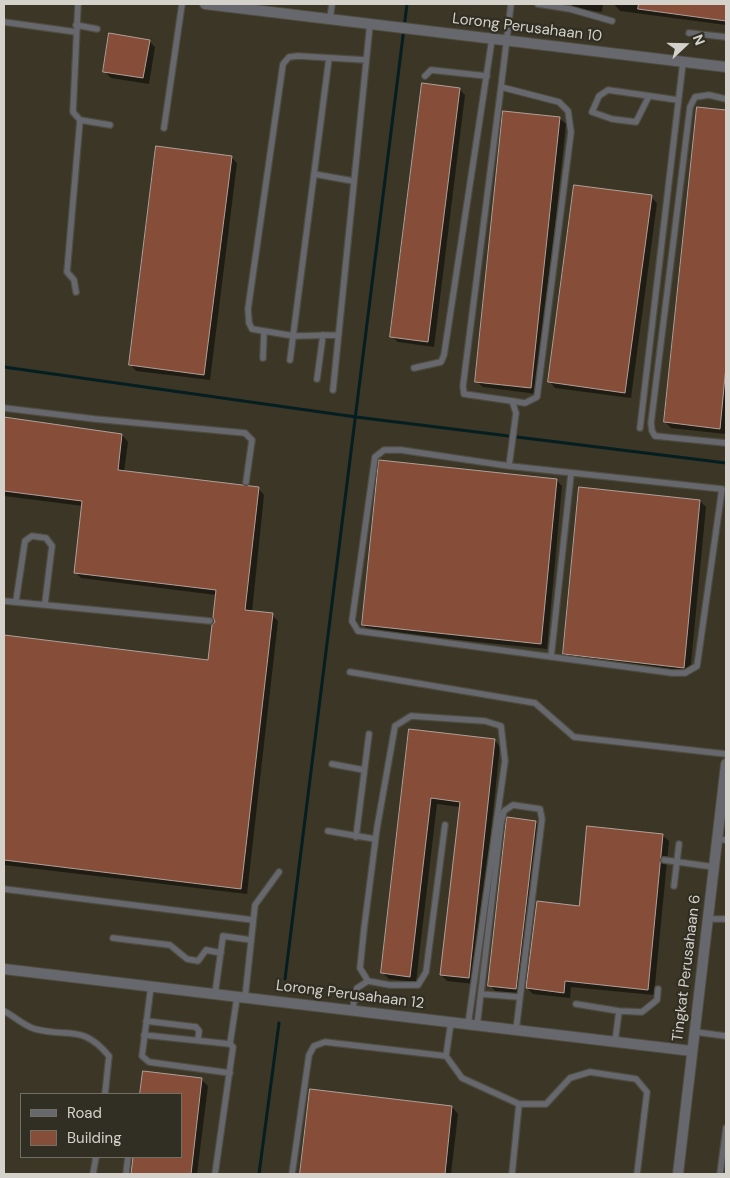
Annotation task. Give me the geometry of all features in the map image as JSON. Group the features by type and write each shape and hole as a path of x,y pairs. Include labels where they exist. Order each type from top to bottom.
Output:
{"street":[{"name":"Lorong Perusahaan 10","path":"205,4 241,6 330,19 726,67"},
{"name":"Tingkat Perusahaan 6","path":"678,1174 714,867 722,839 726,770"},
{"name":"Lorong Perusahaan 12","path":"4,969 692,1052"}],"lane":[{"path":"78,4 73,112 80,120 110,125"},
{"path":"164,128 182,4"},
{"path":"330,19 332,4"},
{"path":"501,87 559,102 568,112 571,132 536,397 525,403 472,397 464,394 463,386 511,4"},
{"path":"538,4 570,9 612,22"},
{"path":"4,22 76,32"},
{"path":"333,390 370,24"},
{"path":"76,25 97,29"},
{"path":"689,33 726,37"},
{"path":"414,368 441,362 444,355 492,38"},
{"path":"338,336 294,336 252,329 249,323 248,309 283,64 289,57 298,56 366,60"},
{"path":"290,360 329,58"},
{"path":"640,428 683,62"},
{"path":"425,76 431,70 487,76"},
{"path":"649,96 636,122 612,119 592,112 599,96 608,90 678,100"},
{"path":"726,100 709,95 695,96 690,107 651,423 652,430 656,436 726,443"},
{"path":"76,292 74,280 67,272 80,120"},
{"path":"314,174 353,181"},
{"path":"263,358 264,331"},
{"path":"317,379 323,335"},
{"path":"509,466 516,413 512,401"},
{"path":"4,408 95,419 245,433 252,440 246,482"},
{"path":"384,450 401,450 509,466 724,489 697,666 685,673 672,673 358,631 352,621 376,457 384,450"},
{"path":"552,657 571,474"},
{"path":"16,601 25,541 32,536 46,538 52,546 45,603"},
{"path":"4,601 45,603 210,621"},
{"path":"350,672 535,703 574,737 726,754"},
{"path":"368,981 360,968 375,839 395,726 411,716 484,721 501,726 505,761 472,1025"},
{"path":"356,837 369,734"},
{"path":"332,764 364,770"},
{"path":"472,1025 481,994 504,812 513,805 540,809 542,819 516,1030"},
{"path":"352,1010 357,988 368,981 390,985 418,985 426,972 446,825"},
{"path":"328,831 375,839"},
{"path":"674,886 679,844"},
{"path":"664,860 714,867"},
{"path":"215,1174 232,1069 233,1047 230,1044 241,997 255,905 279,872"},
{"path":"4,889 253,920"},
{"path":"708,920 726,919"},
{"path":"215,994 223,936 251,940"},
{"path":"113,938 170,945 187,959 198,962 206,950 221,953"},
{"path":"151,986 142,1056 148,1062 230,1073"},
{"path":"576,1004 618,1011 642,1012 657,1000 658,989"},
{"path":"481,994 520,997"},
{"path":"4,1011 33,1029 84,1034 98,1041 110,1056 105,1093"},
{"path":"615,1042 618,1011"},
{"path":"146,1021 196,1027 199,1031 198,1040"},
{"path":"451,1022 446,1056 462,1078 519,1104 546,1104 570,1078 590,1072 636,1079 647,1092 637,1174"},
{"path":"695,1032 726,1036"},
{"path":"144,1035 230,1044"},
{"path":"292,1174 307,1064 314,1046 325,1042 446,1056"},
{"path":"512,1174 519,1104"},
{"path":"720,1174 726,1128"},
{"path":"93,1174 96,1158"},
{"path":"126,1174 128,1158"}],"shaded area":[{"path":"4,4 726,4 726,1174 4,1174"}],"building":[{"path":"639,4 726,4 726,21 638,9"},
{"path":"109,33 150,40 143,78 103,72"},
{"path":"422,83 460,88 428,342 390,337"},
{"path":"697,107 726,110 726,366 720,429 664,422"},
{"path":"503,111 560,117 531,388 475,382"},
{"path":"156,146 232,156 204,375 129,365"},
{"path":"574,185 652,195 625,393 548,382"},
{"path":"4,417 122,434 118,470 259,487 245,610 273,613 241,889 4,860 4,635 208,660 212,625 215,622 213,617 216,590 74,573 82,501 4,491"},
{"path":"379,460 557,479 541,644 362,625"},
{"path":"579,487 700,500 684,668 563,654"},
{"path":"409,729 495,739 469,978 440,975 460,802 431,798 410,977 381,973"},
{"path":"507,817 536,821 516,989 488,986"},
{"path":"587,826 663,834 648,990 565,981 564,993 526,988 537,901 579,906"},
{"path":"143,1071 202,1078 191,1174 131,1174 133,1158 182,1158 182,1093 140,1093"},
{"path":"310,1089 452,1106 445,1174 300,1174"}],"waterway":[{"path":"285,979 407,4"},
{"path":"4,367 356,417 726,463"},
{"path":"259,1174 279,1023"}]}
